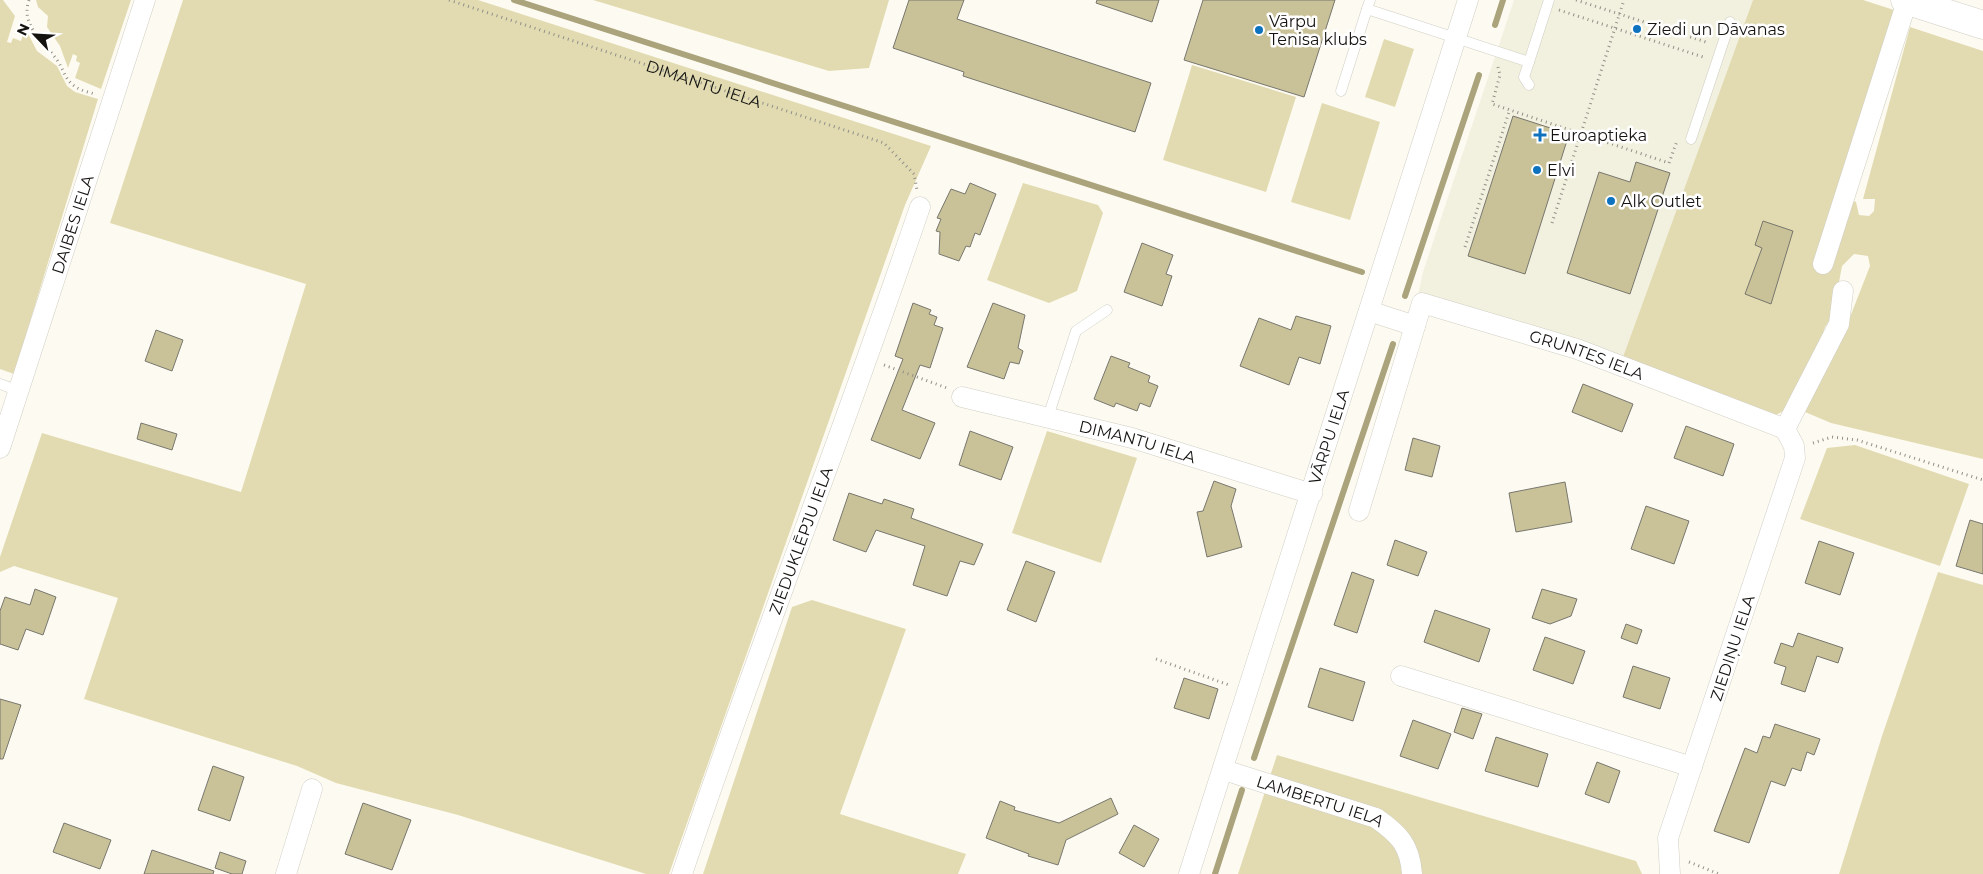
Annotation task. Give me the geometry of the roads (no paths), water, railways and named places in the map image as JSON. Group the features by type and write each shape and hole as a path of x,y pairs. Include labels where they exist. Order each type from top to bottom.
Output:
{"street":[{"name":"DAIBES IELA","path":"0,448 145,0"},
{"name":"VĀRPU IELA","path":"1189,874 1224,770 1468,0"},
{"path":"1823,264 1906,0 1983,25"},
{"name":"ZIEDUKLĒPJU IELA","path":"682,874 777,602 868,359 920,207"},
{"name":"ZIEDIŅU IELA","path":"1669,856 1692,767 1792,444 1839,324 1843,290"},
{"name":"GRUNTES IELA","path":"1415,326 1422,304 1577,349 1792,444"},
{"path":"1359,511 1415,326 1370,311"},
{"name":"DIMANTU IELA","path":"962,397 1132,438 1312,494"},
{"path":"1401,676 1692,767"},
{"name":"LAMBERTU IELA","path":"1224,770 1376,818 1397,833 1411,861 1412,874"},
{"path":"286,874 312,789"}],"lane":[{"path":"1529,85 1524,77 1548,3"},
{"path":"1341,91 1368,5 1455,38 1529,62"},
{"path":"1691,139 1730,22"},
{"path":"1048,417 1076,331 1107,310"},
{"path":"0,384 19,391"}],"waterway":[{"path":"514,0 1362,272"},
{"path":"1495,25 1503,0"},
{"path":"1405,296 1479,75"},
{"path":"1254,758 1393,344"},
{"path":"1215,874 1242,790"}],"place":[{"name":"Ziedi un Dāvanas","path":"1637,29"},
{"name":"Vārpu Tenisa klubs","path":"1259,30"},
{"name":"Euroaptieka","path":"1540,135"},
{"name":"Elvi","path":"1537,170"},
{"name":"Alk Outlet","path":"1611,201"}]}
